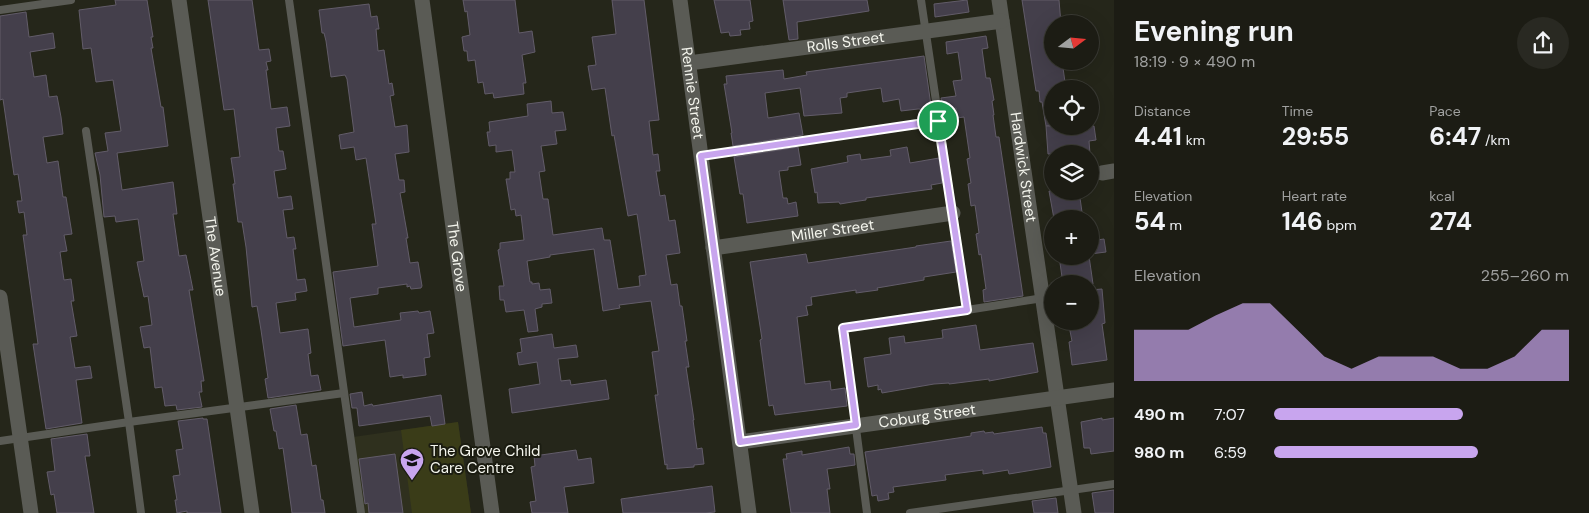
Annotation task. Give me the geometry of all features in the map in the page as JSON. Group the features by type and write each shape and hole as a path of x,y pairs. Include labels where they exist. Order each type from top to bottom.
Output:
{"street":[{"name":"The Avenue","path":"179,0 252,513"},
{"name":"The Grove","path":"422,0 492,513"},
{"name":"Rennie Street","path":"680,0 749,513"},
{"name":"Hardwick Street","path":"999,0 1074,513"},
{"name":"Rolls Street","path":"689,62 1002,21"},
{"name":"Miller Street","path":"713,248 953,214"},
{"path":"0,297 31,513"},
{"name":"Coburg Street","path":"740,442 1114,390"}],"lane":[{"path":"0,10 71,0"},
{"path":"289,0 361,513"},
{"path":"921,0 967,310"},
{"path":"701,156 938,121"},
{"path":"86,131 141,513"},
{"path":"867,513 843,328 1043,298"},
{"path":"0,441 344,393"},
{"path":"910,513 1114,484"}],"shaded area":[{"name":"The Grove Child Care Centre","path":"458,422 471,513 364,513 353,437"}],"green space":[{"path":"458,422 471,513 412,513 401,430"}],"building":[{"path":"115,0 147,0 153,37 151,37 153,48 151,48 161,107 163,107 168,146 117,153 122,190 173,182 177,214 173,214 179,256 186,255 193,290 189,290 204,381 201,381 202,392 199,392 202,407 177,410 176,405 165,406 162,387 155,388 150,347 144,348 140,327 152,325 148,296 144,297 137,262 144,261 138,219 116,222 115,216 104,217 100,175 95,153 108,151 105,133 121,131 113,80 96,82 91,48 83,49 79,10 116,5"},
{"path":"208,0 252,0 259,50 269,49 271,61 266,62 268,70 266,70 271,109 287,107 290,126 276,128 279,151 283,151 286,169 274,171 278,198 291,196 293,209 283,210 287,238 294,237 296,249 293,249 297,280 305,279 307,291 295,293 296,300 276,303 280,333 308,329 311,353 308,354 311,376 318,375 321,390 268,398 265,379 268,378 261,330 257,306 252,307 246,247 242,222 238,222 233,184 235,184 231,158 240,157 234,109 224,110"},
{"path":"463,0 515,0 519,33 532,31 535,52 522,55 526,83 523,83 524,94 494,98 493,93 485,94 483,82 478,83 475,60 468,61 467,51 464,51 462,37 470,35 467,11 465,12"},
{"path":"612,0 644,0 659,120 649,121 653,155 658,154 660,171 656,171 660,196 665,195 669,221 675,220 680,253 666,255 671,285 677,284 680,306 682,306 689,367 686,367 697,449 702,448 704,464 694,465 694,467 667,469 667,464 665,465 655,395 658,395 652,352 659,351 651,301 619,305 620,308 603,311 594,249 550,255 550,257 527,261 530,282 532,284 539,283 540,290 550,289 552,303 542,304 542,307 535,309 538,331 528,332 524,310 506,312 504,300 500,300 499,286 504,286 498,250 500,249 500,243 524,240 521,215 516,216 515,209 511,210 506,179 510,179 510,172 515,172 512,150 496,152 496,145 489,146 487,132 490,132 489,122 528,116 527,104 551,101 552,113 563,112 566,130 555,131 557,144 541,146 545,171 539,172 543,199 548,199 553,235 602,228 604,240 610,240 618,289 640,286 639,276 646,275 637,214 628,216 614,135 612,136 605,88 592,90 588,66 596,65 592,37 616,34"},
{"path":"714,0 750,0 753,21 749,22 750,29 740,30 741,35 730,36 729,32 721,33"},
{"path":"783,0 867,0 869,11 797,22 798,39 789,40"},
{"path":"967,0 969,12 935,17 934,4"},
{"path":"1022,0 1059,0 1060,15 1044,15 1044,70 1063,70 1065,80 1044,80 1044,114 1039,91 1036,91"},
{"path":"369,4 371,17 377,16 379,29 376,29 378,51 384,50 389,84 392,83 394,95 390,96 395,127 407,125 409,152 395,154 399,180 404,180 405,192 400,193 408,238 406,238 410,263 418,262 422,286 421,288 411,289 410,286 407,287 407,284 378,288 378,294 350,298 354,327 401,320 400,313 430,311 434,333 427,334 430,357 424,358 426,375 403,378 403,375 390,377 385,340 343,346 333,272 378,266 372,224 376,224 366,158 356,160 354,147 341,149 339,135 354,132 347,79 345,75 331,77 319,10"},
{"path":"26,12 29,37 53,33 55,48 30,52 34,77 46,75 49,97 57,96 61,117 63,134 43,137 47,163 58,161 63,197 66,197 72,234 64,235 67,251 60,252 64,280 71,279 74,301 71,301 77,336 70,337 75,368 90,366 92,378 76,380 82,423 46,429 33,344 38,344 23,235 27,235 24,212 19,213 17,201 22,201 18,174 14,175 3,99 0,100 0,16"},
{"path":"986,36 988,48 982,49 986,78 990,78 994,100 992,101 996,137 999,137 1023,296 984,302 983,290 986,289 976,234 979,233 975,205 971,206 968,184 971,183 967,159 970,158 964,117 957,118 956,108 943,110 941,98 956,96 953,81 962,80 958,52 947,54 946,42"},
{"path":"924,56 932,113 921,115 920,109 901,111 899,99 883,102 881,88 847,93 847,97 840,98 842,113 804,116 800,88 765,93 768,118 799,113 803,135 733,146 724,84 727,84 726,76 783,70 784,79 807,75 806,72"},
{"path":"1047,135 1095,135 1096,140 1089,141 1089,145 1047,145"},
{"path":"798,147 801,165 779,171 783,198 787,198 788,204 796,202 798,216 747,223 743,194 740,194 734,157"},
{"path":"907,147 910,163 939,158 942,183 931,185 932,189 866,198 866,200 840,204 839,202 818,203 811,169 848,162 847,156 860,154 861,160 891,156 890,150"},
{"path":"1051,200 1080,200 1082,210 1052,210"},
{"path":"1104,239 1106,252 1099,253 1099,240"},
{"path":"951,241 956,272 924,277 924,280 877,288 878,290 856,293 856,290 811,297 812,305 806,306 808,315 797,317 805,384 830,381 831,390 845,388 847,406 775,415 773,405 769,406 760,340 762,339 750,262 806,254 808,263"},
{"path":"1060,265 1090,265 1092,275 1062,275"},
{"path":"1099,289 1102,289 1105,323 1102,324 1107,360 1072,365 1069,342 1072,341 1070,330 1099,330"},
{"path":"976,325 980,350 1033,343 1038,372 989,381 989,379 934,384 882,393 881,389 878,390 878,385 868,387 864,358 891,354 889,338 904,336 905,343 943,338 942,330"},
{"path":"552,334 554,348 576,345 578,357 558,359 561,381 570,380 571,385 606,380 609,399 512,413 509,389 540,384 537,362 519,365 517,353 522,352 520,339"},
{"path":"362,392 364,406 441,395 445,424 432,426 430,416 359,426 357,408 352,408 350,394"},
{"path":"296,405 301,435 307,434 312,466 316,465 321,500 323,500 325,513 292,513 283,448 279,449 270,409"},
{"path":"1102,418 1102,420 1114,418 1114,451 1091,454 1090,448 1084,448 1081,422"},
{"path":"207,419 221,513 187,513 187,511 177,513 173,476 180,475 176,450 183,449 178,421"},
{"path":"1042,427 1043,433 1046,433 1051,467 1009,474 1008,470 983,474 983,470 945,475 946,480 893,487 894,492 888,493 889,499 878,501 877,495 872,496 865,452 971,436 971,433 984,431 985,433 993,432 994,434"},
{"path":"87,434 90,456 85,456 94,513 57,513 54,494 51,495 47,472 55,471 51,439"},
{"path":"849,447 850,454 854,454 855,465 827,469 830,489 827,489 830,513 791,513 783,459 787,459 786,454 802,451 802,455"},
{"path":"576,450 578,460 591,458 594,483 564,487 568,513 532,513 530,502 536,501 531,467 535,466 534,456"},
{"path":"395,454 403,513 369,513 368,503 365,504 359,459"},
{"path":"712,486 715,512 623,513 621,499"},
{"path":"1114,490 1114,513 1095,513 1092,493"},
{"path":"1056,498 1058,513 1034,513 1032,501"}],"place":[{"name":"The Grove Child Care Centre","path":"412,481"}],"route":[{"path":"938,121 967,310 843,328 856,425 740,442 701,156 938,121"}]}
